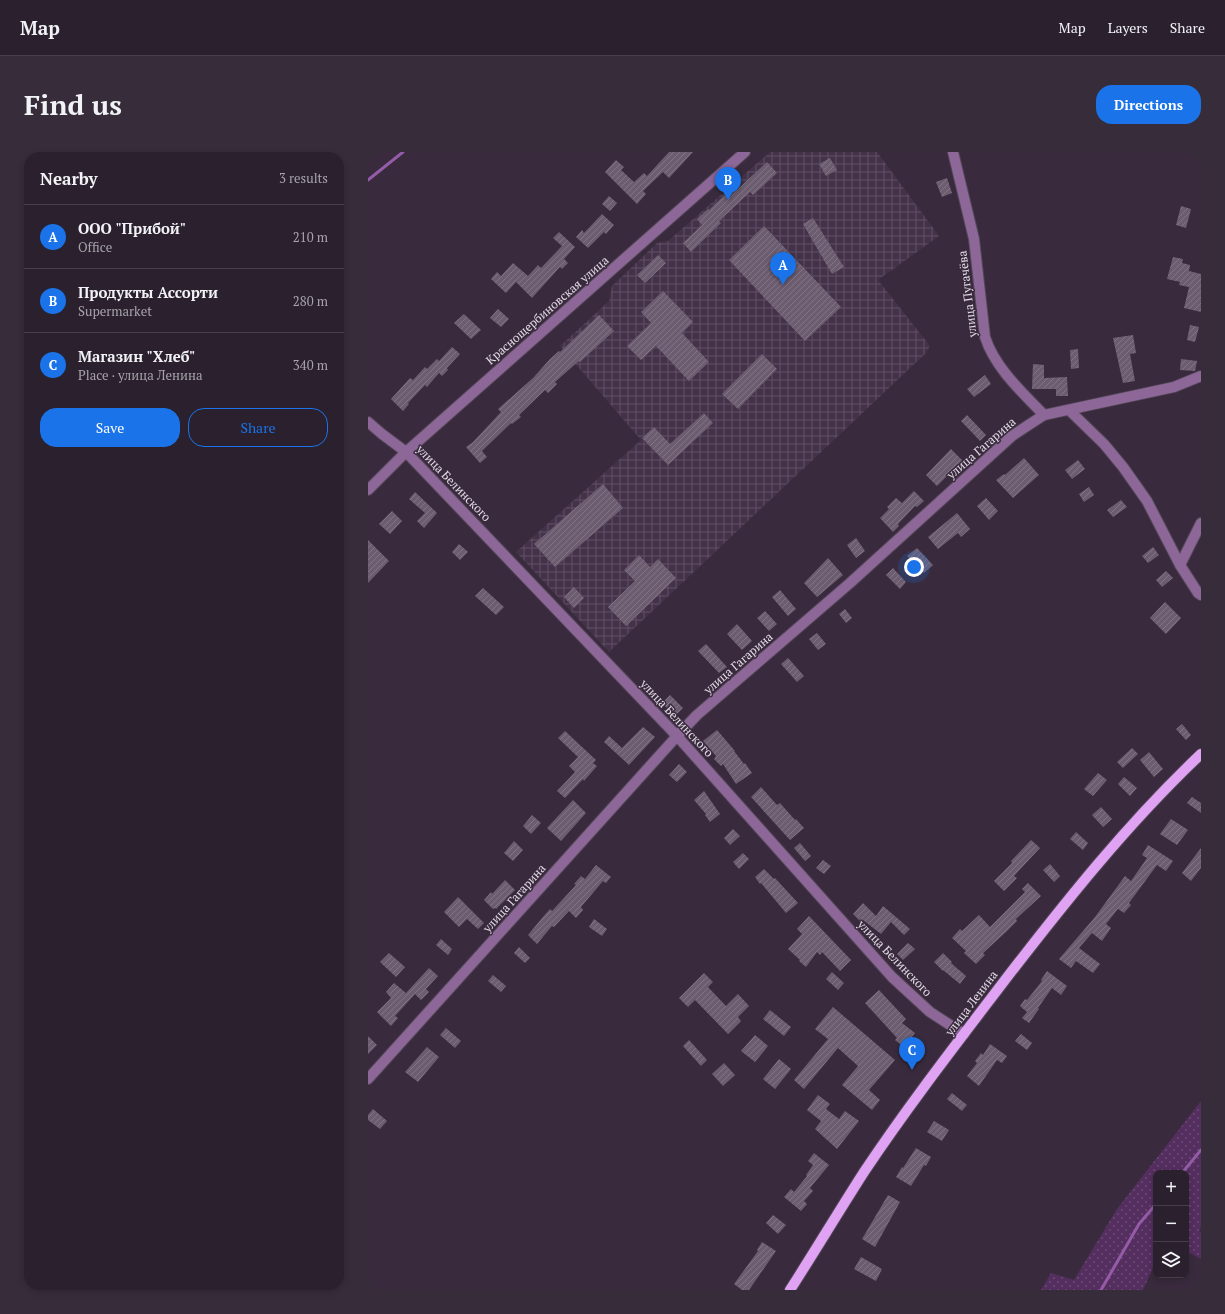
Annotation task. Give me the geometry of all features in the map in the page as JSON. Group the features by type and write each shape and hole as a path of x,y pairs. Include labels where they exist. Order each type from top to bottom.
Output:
{"main road":[{"name":"улица Ленина","path":"790,1290 865,1172 930,1079 964,1034 1054,917 1110,848 1174,779 1201,754"}],"street":[{"name":"Краснощербиновская улица","path":"368,490 406,452 745,152"},
{"name":"улица Пугачёва","path":"953,152 974,240 986,343 1005,372 1044,415"},
{"name":"улица Гагарина","path":"368,1079 677,736 850,583 1012,436 1044,415 1174,387 1201,376"},
{"path":"1069,410 1104,444 1123,467 1147,501 1180,565 1201,596"},
{"name":"улица Белинского","path":"368,422 406,452 677,736 892,977 930,1012 964,1034"},
{"path":"1180,565 1201,523"}],"shaded area":[{"path":"770,152 877,152 939,236 878,280 930,346 926,353 609,652 516,552 641,440 560,346 609,301 612,286 657,243 668,241"},
{"path":"1201,1101 1201,1227 1199,1231 1201,1232 1201,1259 1189,1253 1189,1170 1153,1170 1153,1268 1143,1290 1041,1290 1051,1273 1074,1280 1117,1209"}],"building":[{"path":"669,152 693,152 669,178 663,172 643,191 646,194 637,204 605,172 616,160 624,167 621,170 634,182 644,173 647,176"},
{"path":"830,158 837,170 826,176 819,164"},
{"path":"767,162 777,173 753,195 750,192 719,221 721,223 691,252 683,243 702,225 697,219 708,209 709,210 733,187 737,190"},
{"path":"947,178 952,193 942,197 936,182"},
{"path":"609,196 617,203 610,211 602,204"},
{"path":"1181,206 1191,209 1186,228 1176,225"},
{"path":"602,214 614,225 606,234 604,232 588,248 576,237 582,230 584,233"},
{"path":"813,218 844,267 832,274 803,224"},
{"path":"764,226 841,307 805,341 729,260"},
{"path":"559,232 575,247 564,259 568,263 562,269 560,267 532,298 516,282 506,293 491,279 497,272 501,276 513,263 528,276 538,265 541,268 562,246 553,238"},
{"path":"658,255 666,263 645,283 637,275"},
{"path":"1173,257 1183,259 1182,263 1190,265 1189,271 1201,274 1201,312 1184,308 1189,287 1179,285 1180,282 1167,279"},
{"path":"663,291 693,322 682,333 709,362 689,381 656,346 641,360 627,346 651,323 641,312"},
{"path":"498,309 509,319 501,327 490,318"},
{"path":"464,314 481,330 471,339 454,323"},
{"path":"599,315 614,331 580,362 579,361 555,382 557,384 548,393 545,390 519,415 521,417 512,424 511,423 482,451 487,457 480,463 466,447 473,442 501,412 498,409"},
{"path":"1190,325 1199,327 1195,342 1187,340"},
{"path":"1133,335 1136,353 1130,354 1135,381 1123,383 1113,338"},
{"path":"452,347 460,354 447,368 448,370 442,376 439,373 427,387 425,385 408,403 409,404 403,411 391,399 410,378 413,380 425,367 427,369 437,359 439,361"},
{"path":"1078,349 1079,368 1071,369 1070,350"},
{"path":"762,354 777,369 738,409 722,394"},
{"path":"1181,359 1197,361 1195,371 1180,370"},
{"path":"1033,364 1044,365 1044,378 1067,377 1068,396 1056,396 1056,389 1032,389"},
{"path":"985,375 991,384 974,397 967,389"},
{"path":"704,413 713,423 668,465 642,438 654,427 670,444"},
{"path":"967,415 986,435 980,441 961,421"},
{"path":"951,449 964,462 954,471 953,470 937,486 926,475"},
{"path":"1024,458 1039,475 1013,498 996,480 1004,474 1005,475"},
{"path":"1078,460 1085,469 1072,479 1065,470"},
{"path":"603,484 623,508 555,567 534,544"},
{"path":"1089,487 1094,495 1084,502 1079,494"},
{"path":"914,491 924,501 917,507 915,506 898,524 899,526 893,532 880,518 889,509 887,507 896,498 902,503"},
{"path":"415,492 437,513 424,528 417,521 425,513 409,499"},
{"path":"986,498 998,511 989,520 977,506"},
{"path":"1121,500 1127,507 1113,517 1107,510"},
{"path":"392,511 402,521 390,534 379,524"},
{"path":"957,513 970,529 961,537 958,533 938,549 928,537"},
{"path":"856,538 865,551 856,558 847,545"},
{"path":"368,540 389,561 368,583"},
{"path":"459,544 468,552 460,560 452,552"},
{"path":"1153,547 1159,555 1148,563 1142,556"},
{"path":"917,548 933,565 924,573 907,556"},
{"path":"639,555 650,567 658,559 676,578 626,626 608,607 635,581 624,570"},
{"path":"828,558 843,575 817,597 804,583"},
{"path":"893,568 906,582 900,589 886,575"},
{"path":"1166,571 1173,578 1162,587 1156,580"},
{"path":"574,587 584,598 574,608 564,597"},
{"path":"483,588 504,607 496,615 475,596"},
{"path":"780,590 796,609 788,616 772,597"},
{"path":"1165,602 1181,618 1166,634 1150,618"},
{"path":"845,609 852,618 846,623 839,614"},
{"path":"765,611 777,624 769,631 757,618"},
{"path":"737,624 752,641 742,650 727,634"},
{"path":"817,633 826,644 818,650 809,639"},
{"path":"706,644 727,667 719,673 698,651"},
{"path":"788,658 804,676 797,682 781,664"},
{"path":"670,695 683,708 675,716 662,703"},
{"path":"1182,724 1191,735 1186,740 1176,729"},
{"path":"643,727 655,737 629,765 604,742 609,736 622,748"},
{"path":"717,730 752,773 736,784 723,764 721,766 714,759 716,756 703,741"},
{"path":"565,731 596,760 593,763 597,766 584,781 583,779 565,798 557,791 575,772 569,766 578,757 558,738"},
{"path":"1132,748 1138,754 1123,768 1117,762"},
{"path":"1149,752 1163,769 1154,777 1140,760"},
{"path":"679,764 687,772 677,782 669,775"},
{"path":"1098,773 1107,780 1093,796 1084,789"},
{"path":"1124,777 1137,788 1130,796 1118,784"},
{"path":"761,787 777,805 780,803 804,828 790,840 751,797"},
{"path":"704,791 720,814 710,822 705,815 706,814 694,800"},
{"path":"1192,797 1201,803 1201,813 1187,803"},
{"path":"573,800 586,813 561,841 547,828"},
{"path":"1101,807 1112,819 1103,827 1092,815"},
{"path":"532,815 541,823 531,834 523,826"},
{"path":"1171,819 1188,830 1177,845 1160,834"},
{"path":"733,829 740,836 730,845 724,838"},
{"path":"1076,832 1088,843 1083,850 1070,839"},
{"path":"1031,840 1040,848 1014,876 1017,878 1004,891 994,881 1012,863 1011,861"},
{"path":"514,841 523,850 513,861 504,853"},
{"path":"800,843 811,856 805,861 794,848"},
{"path":"1148,845 1173,861 1166,871 1157,865 1129,903 1131,905 1124,913 1118,909 1106,924 1111,928 1102,941 1092,933 1079,948 1100,964 1093,973 1076,961 1071,968 1059,959 1095,917 1125,876 1131,881 1147,858 1142,855"},
{"path":"1201,848 1201,868 1191,881 1182,873"},
{"path":"743,853 749,859 739,869 733,862"},
{"path":"823,860 831,866 824,874 816,868"},
{"path":"1050,864 1060,876 1054,882 1043,870"},
{"path":"596,865 611,877 606,883 603,881 581,907 583,910 576,918 569,911 554,927 552,926 537,944 528,935 550,909 552,911 576,885 574,884 581,876 585,879"},
{"path":"764,869 774,879 775,878 798,903 786,913 755,877"},
{"path":"505,880 515,890 496,909 493,909 484,900"},
{"path":"1028,883 1041,896 983,953 985,955 976,964 964,953 966,951 952,938 960,929 962,931 979,915 990,927 1025,892 1022,889"},
{"path":"458,897 484,923 478,929 467,919 459,927 444,912"},
{"path":"863,903 876,916 883,906 910,929 904,935 891,922 881,934 863,920 861,922 853,914"},
{"path":"809,916 851,960 840,971 822,952 820,955 817,952 806,967 788,949 802,934 797,929"},
{"path":"594,919 607,929 602,936 589,927"},
{"path":"441,939 452,949 448,955 436,945"},
{"path":"908,943 915,949 903,960 897,954"},
{"path":"519,947 530,958 525,963 514,953"},
{"path":"389,953 405,967 396,977 380,962"},
{"path":"943,953 952,962 951,963 966,976 960,984 934,962"},
{"path":"429,968 438,976 426,989 429,992 421,1000 415,994 395,1016 398,1018 391,1026 377,1012 391,998 386,992 394,983 406,993"},
{"path":"1047,971 1067,986 1061,995 1052,988 1029,1023 1022,1018 1027,1012 1020,1006 1025,999 1027,1000 1042,981 1041,980"},
{"path":"832,972 844,983 838,990 826,979"},
{"path":"704,973 713,982 708,987 726,1006 738,994 749,1006 738,1017 741,1021 728,1034 695,1000 688,1007 679,998"},
{"path":"493,975 506,986 501,992 488,981"},
{"path":"879,990 906,1019 902,1023 915,1033 904,1047 895,1040 897,1038 865,1003"},
{"path":"833,1007 895,1060 869,1090 880,1100 872,1110 842,1085 858,1066 838,1048 804,1089 794,1080 828,1039 815,1029"},
{"path":"770,1010 791,1027 784,1036 763,1019"},
{"path":"446,1028 461,1041 455,1048 440,1035"},
{"path":"1021,1034 1032,1043 1027,1050 1015,1041"},
{"path":"755,1035 768,1046 755,1062 741,1051"},
{"path":"368,1036 377,1045 368,1054"},
{"path":"689,1040 707,1060 701,1066 683,1046"},
{"path":"990,1044 1007,1056 1002,1063 997,1060 979,1086 967,1076 977,1063 975,1061 981,1053 983,1055"},
{"path":"427,1047 439,1057 418,1082 405,1072"},
{"path":"779,1059 791,1069 775,1089 763,1079"},
{"path":"724,1063 735,1075 723,1086 712,1074"},
{"path":"952,1093 967,1105 962,1111 947,1099"},
{"path":"818,1095 830,1104 826,1109 839,1119 845,1111 859,1121 837,1149 815,1129 821,1121 807,1110"},
{"path":"373,1109 387,1121 380,1129 368,1120 368,1115"},
{"path":"934,1121 949,1130 942,1141 927,1132"},
{"path":"916,1148 931,1157 926,1166 924,1165 911,1186 896,1177"},
{"path":"814,1153 829,1165 810,1188 813,1191 804,1201 807,1204 801,1211 784,1197 791,1189 794,1192 807,1176 806,1175 813,1165 808,1161"},
{"path":"888,1195 900,1202 875,1247 862,1239"},
{"path":"773,1215 786,1225 778,1234 766,1223"},
{"path":"762,1242 776,1251 749,1290 742,1290 734,1284 758,1251 757,1250"},
{"path":"861,1257 882,1269 876,1281 854,1269"}],"waterway":[{"path":"368,180 403,152"},
{"path":"1184,1170 1201,1150"},
{"path":"1101,1290 1139,1224 1154,1206"}],"place":[{"name":"Продукты Ассорти","path":"728,200"},
{"name":"ООО \"Прибой\"","path":"783,285"},
{"name":"Магазин \"Хлеб\"","path":"912,1070"}]}
